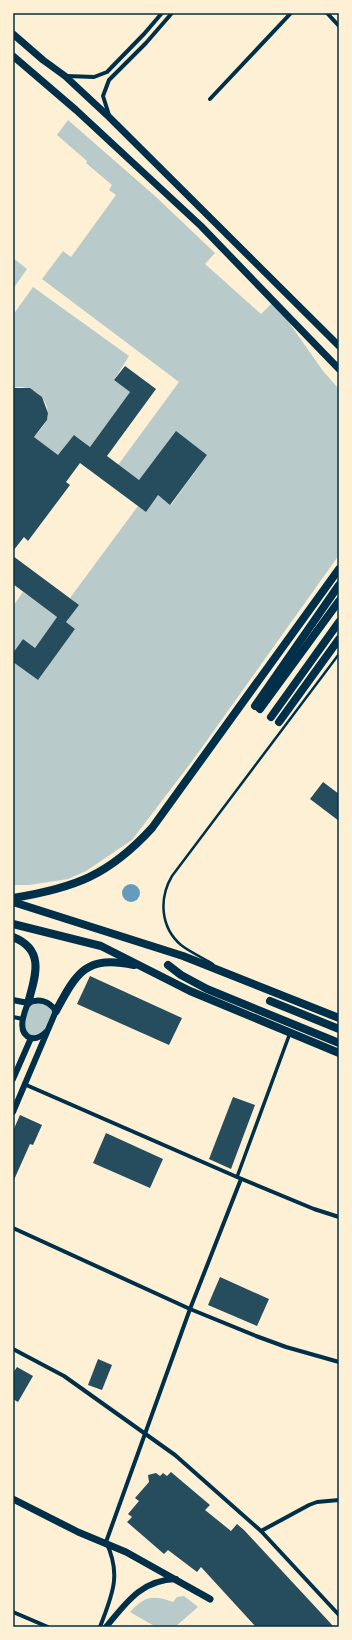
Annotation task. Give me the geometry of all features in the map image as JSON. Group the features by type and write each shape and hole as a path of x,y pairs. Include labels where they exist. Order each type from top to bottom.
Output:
{"main road":[{"path":"13,34 43,60 65,76 109,118 339,346"},
{"path":"13,56 76,110 196,220 339,369"},
{"path":"13,898 46,892 92,877 118,861 137,844 152,828 339,569"},
{"path":"339,585 257,708 339,602"},
{"path":"271,717 339,622"},
{"path":"279,722 339,639"},
{"path":"13,902 145,943 227,972 339,1018"},
{"path":"13,924 101,946 190,991 339,1053"},
{"path":"13,937 21,940 30,948 34,955 35,972 28,1003"},
{"path":"56,1011 70,984 91,965 106,961 115,961 145,967"},
{"path":"168,965 181,975 207,989 339,1043"},
{"path":"270,1001 339,1028"},
{"path":"13,1499 78,1532 106,1542 177,1579 208,1601"}],"street":[{"path":"65,76 76,78 94,77 107,72 162,13"},
{"path":"109,118 103,96 109,80 146,43 172,13"},
{"path":"210,99 291,13"},
{"path":"327,13 339,26"},
{"path":"13,1000 28,1003 37,1000 43,1001 53,1006 56,1011 13,1112"},
{"path":"28,1003 22,1028 25,1034 30,1038 36,1038 47,1031"},
{"path":"13,1017 23,1019"},
{"path":"100,1627 115,1580 114,1561 106,1542 144,1432 239,1178 290,1033"},
{"path":"13,1079 30,1038"},
{"path":"24,1084 239,1178 314,1209 339,1217"},
{"path":"13,1228 190,1309 256,1336 339,1362"},
{"path":"13,1349 64,1376 176,1455 261,1531 339,1615"},
{"path":"261,1531 309,1505 317,1502 339,1500"},
{"path":"106,1627 126,1604 144,1588 159,1581 177,1579"},
{"path":"13,1612 48,1627"}],"lane":[{"path":"227,972 180,944 169,930 163,904 166,886 339,654"}],"shaded area":[{"path":"68,120 155,196 215,253 205,264 261,314 274,301 323,371 339,389 339,555 193,760 132,840 86,871 68,879 29,885 13,885 13,662 38,680 75,629 66,622 78,605 70,598 138,506 158,495 171,505 207,455 176,432 139,480 118,465 179,382 42,279 63,251 71,257 116,195 109,190 112,185 86,163 87,161 57,135"},
{"path":"13,258 27,269 13,289"},
{"path":"33,287 129,356 114,380 130,392 90,447 76,436 58,455 34,437 47,419 48,412 43,399 33,390 20,387 13,388 13,315"},
{"path":"23,592 57,617 35,648 23,639 13,653 13,606"},
{"path":"37,1000 56,1011 47,1031 36,1038 25,1034 23,1019 28,1003"},
{"path":"184,1596 198,1607 175,1627 156,1627 130,1612 140,1603 150,1598 160,1598 173,1602 177,1597"}],"water":[{"path":"131,884 137,887 140,893 137,899 131,902 125,899 122,893 125,887"}],"building":[{"path":"125,366 156,389 107,456 139,480 176,431 207,455 170,505 158,495 146,512 80,463 66,482 70,485 28,541 24,537 13,551 13,388 30,388 42,397 48,413 47,420 34,437 58,455 74,435 90,447 130,392 114,380"},
{"path":"13,556 79,605 66,622 75,629 38,680 13,662 13,653 23,639 35,648 57,617 13,584"},
{"path":"323,782 339,794 339,821 310,799"},
{"path":"90,976 182,1018 169,1045 77,1004"},
{"path":"233,1097 255,1105 231,1169 209,1159"},
{"path":"20,1115 42,1125 33,1145 30,1144 13,1182 13,1131"},
{"path":"106,1133 163,1159 150,1188 93,1163"},
{"path":"220,1277 269,1299 257,1326 208,1305"},
{"path":"98,1359 112,1365 102,1390 88,1385"},
{"path":"17,1367 33,1376 18,1402 13,1399 13,1373"},
{"path":"171,1472 210,1505 205,1510 231,1531 237,1524 244,1530 334,1627 256,1627 201,1567 197,1572 168,1550 164,1554 127,1522 132,1517 128,1514 139,1501 135,1498 149,1482 148,1475 156,1473 160,1476 163,1473 167,1476"}]}
